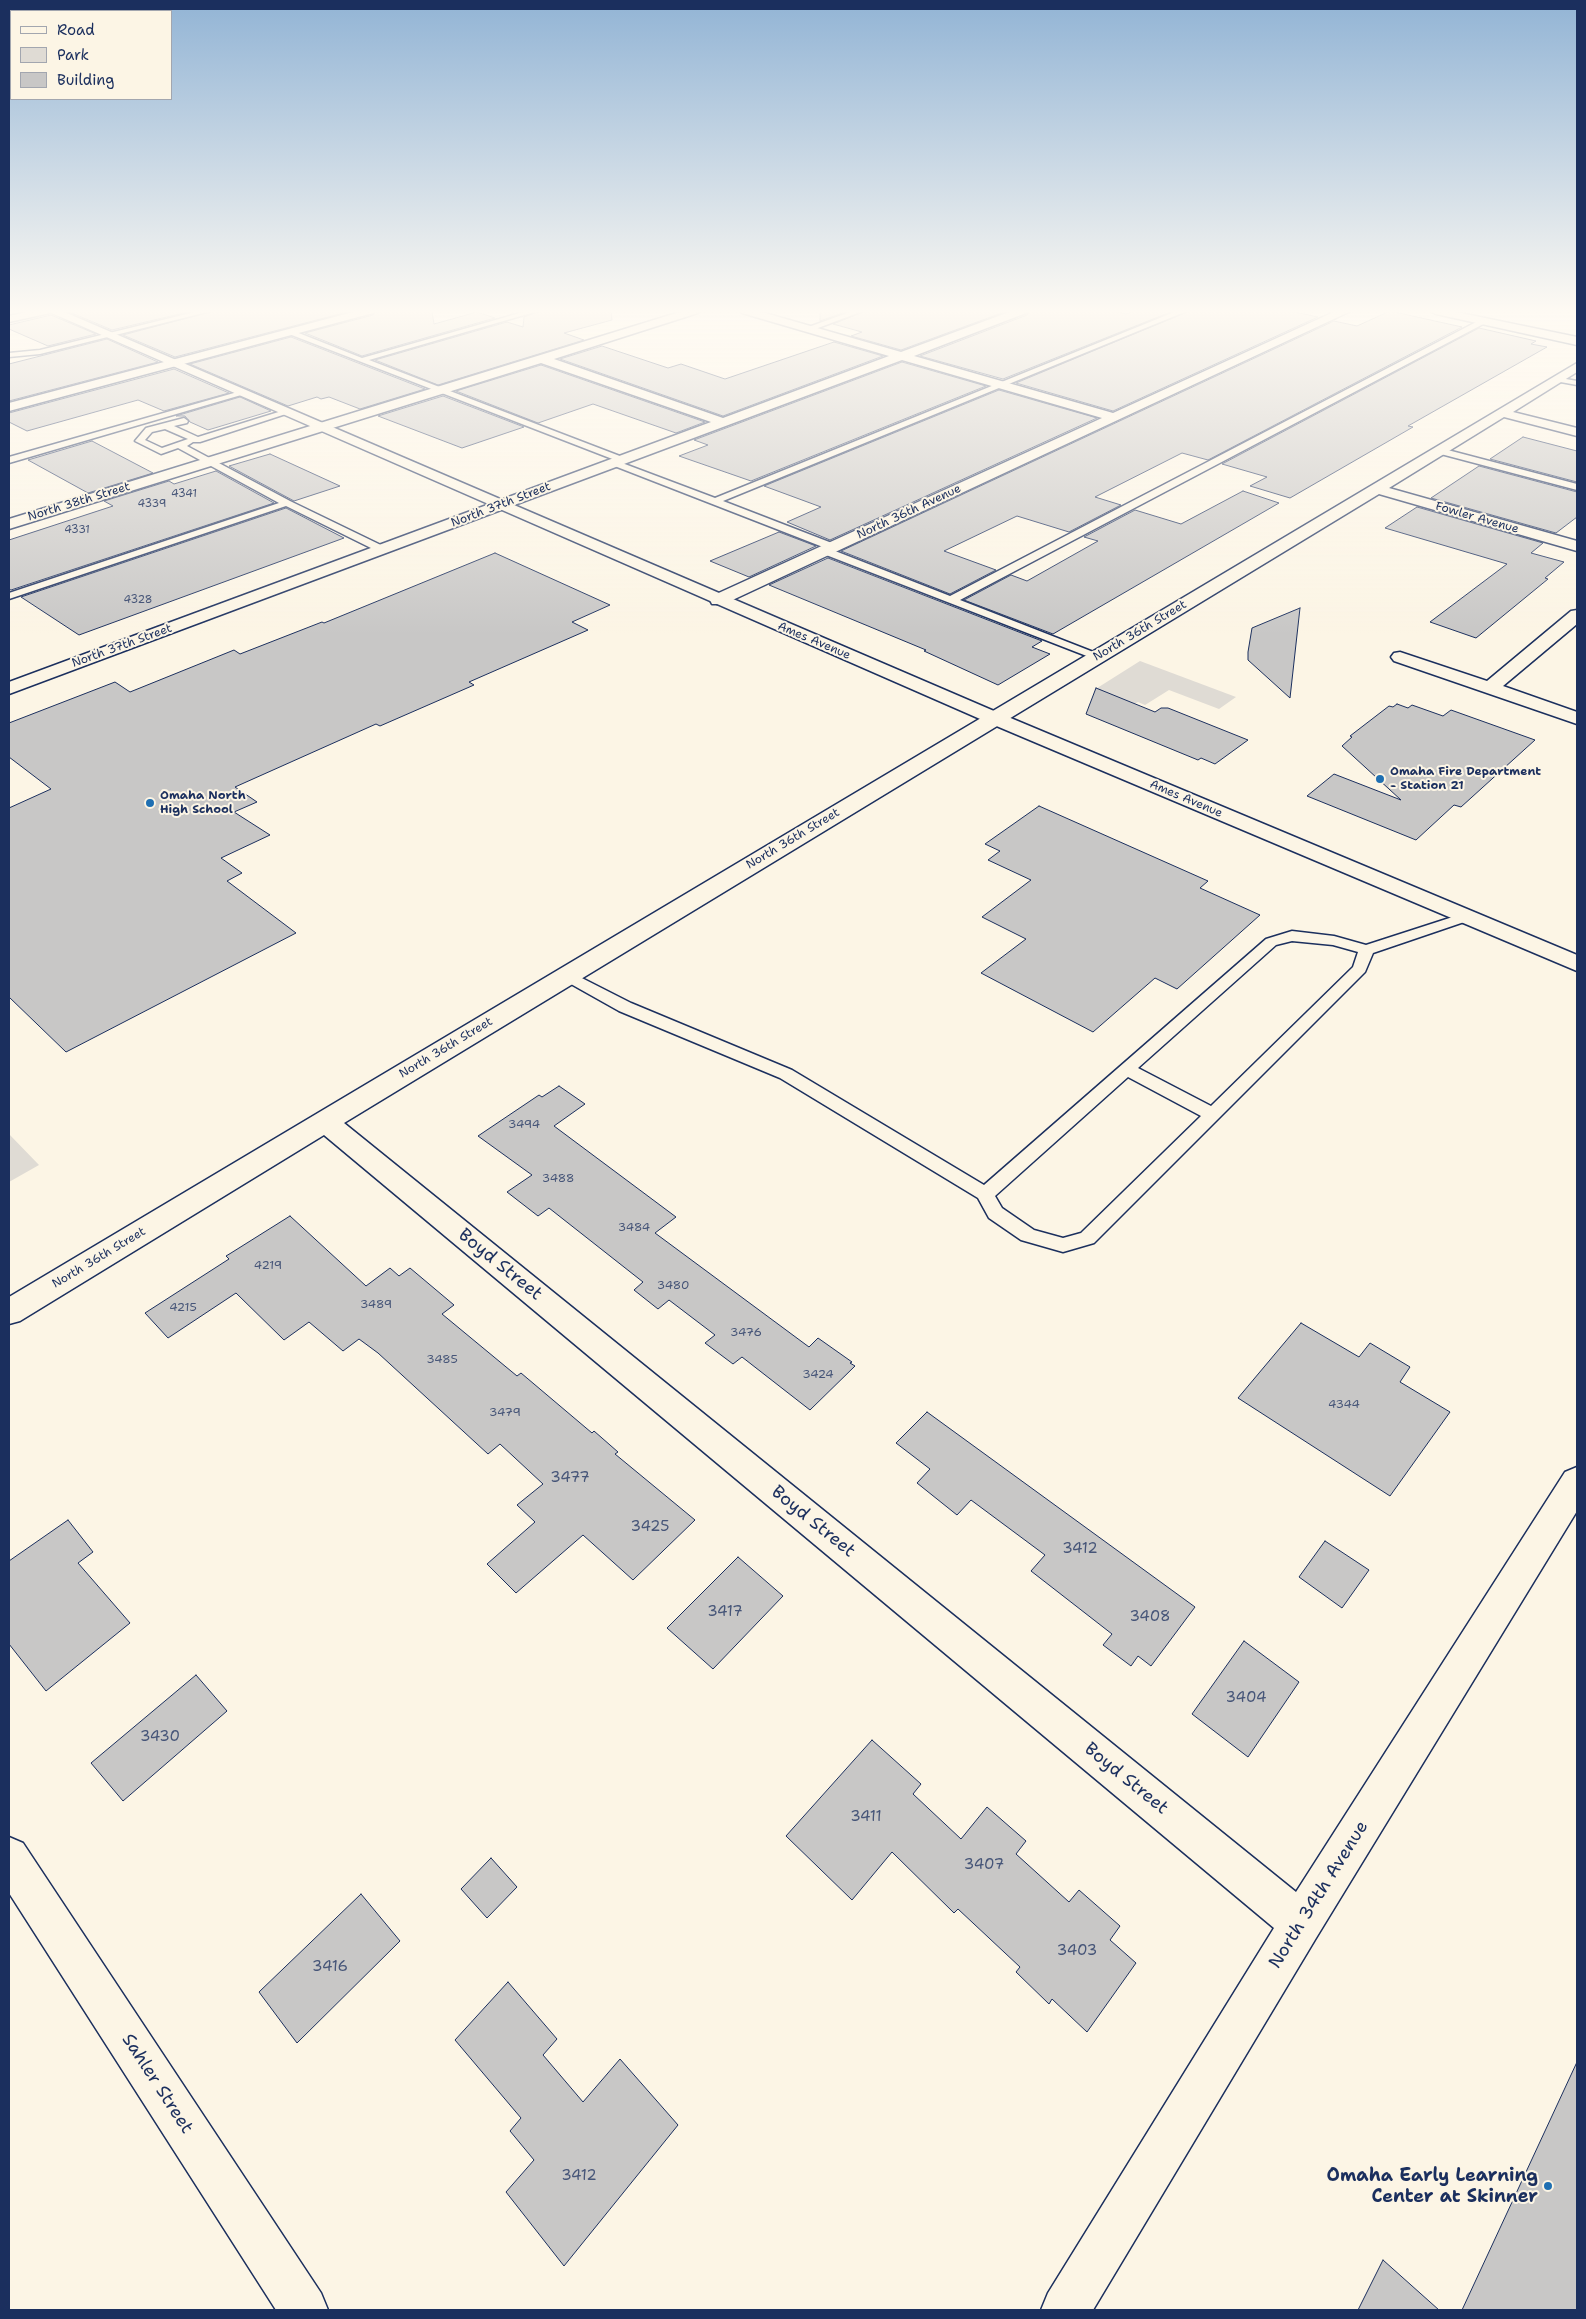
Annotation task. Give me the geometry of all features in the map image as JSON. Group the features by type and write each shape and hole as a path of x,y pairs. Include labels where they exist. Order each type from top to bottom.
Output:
{"street":[{"name":"Ames Avenue","path":"305,419 718,600 1577,964"},
{"name":"North 38th Street","path":"9,524 343,419"},
{"path":"715,419 723,422"},
{"name":"North 37th Street","path":"9,688 730,419"},
{"name":"North 36th Avenue","path":"718,600 1108,419"},
{"name":"North 36th Street","path":"9,1312 1492,419"},
{"path":"1527,419 1577,432"},
{"name":"Fowler Avenue","path":"1377,489 1577,546"},
{"path":"1490,688 1577,615"},
{"path":"1400,657 1577,718"},
{"name":"Boyd Street","path":"324,1121 1301,1923"},
{"name":"North 34th Avenue","path":"1065,2310 1301,1923 1577,1482"},
{"name":"Sahler Street","path":"9,1857 304,2310"}],"lane":[{"path":"9,460 156,419"},
{"path":"190,419 149,430 139,441 161,451 207,437 206,432 252,419"},
{"path":"512,419 618,461 951,600 1097,657"},
{"path":"716,502 918,419"},
{"path":"951,600 1298,419"},
{"path":"144,422 197,440"},
{"path":"179,445 287,503 383,550"},
{"path":"1440,451 1577,487"},
{"path":"9,596 287,503"},
{"path":"985,1194 1271,942 1292,936 1334,941 1366,950 1466,917"},
{"path":"567,976 625,1007 786,1074 985,1194 995,1213 1028,1235 1063,1245 1087,1238 1360,969 1366,950"},
{"path":"1127,1069 1212,1114"}],"green space":[{"path":"1140,661 1236,697 1219,709 1169,690 1145,705 1138,702 1133,705 1094,690"},
{"path":"9,1134 39,1165 9,1182"}],"building":[{"path":"9,419 69,419 27,431 9,422"},
{"path":"188,419 244,419 208,430"},
{"path":"386,419 504,419 524,427 462,448"},
{"path":"528,419 549,419 538,423"},
{"path":"637,419 697,419 705,422 676,433"},
{"path":"749,419 904,419 751,481 679,456 708,445 694,440"},
{"path":"927,419 1094,419 830,540 787,522 821,507 764,486"},
{"path":"1123,419 1286,419 1208,460 1182,453 1095,497 1121,505 1069,532 1017,516 944,551 996,570 950,594 841,551"},
{"path":"1307,419 1420,419 1408,426 1413,427 1290,498 1250,486 1267,477 1222,464"},
{"path":"1523,437 1577,451 1577,482 1490,459"},
{"path":"92,441 153,473 88,493 28,460"},
{"path":"270,454 340,486 294,501 229,466"},
{"path":"1479,466 1577,492 1577,517 1556,533 1431,498"},
{"path":"216,471 274,503 11,590 9,589 9,540 113,506 104,501 169,481 174,484"},
{"path":"1243,491 1279,503 1053,634 964,600 1011,575 1027,581 1098,541 1084,537 1135,510 1181,524"},
{"path":"1417,507 1543,543 1531,553 1564,562 1545,578 1548,579 1476,638 1430,622 1507,564 1385,528"},
{"path":"286,508 344,538 79,635 21,597"},
{"path":"779,532 816,546 749,577 710,561"},
{"name":"Omaha North High School","path":"495,553 610,605 572,622 588,630 469,682 474,685 380,726 376,724 235,787 257,802 234,812 270,835 221,858 242,873 227,881 296,933 66,1052 9,997 9,808 51,789 9,757 9,723 115,682 130,692 234,650 240,654 322,622 324,623"},
{"path":"828,558 1042,641 1032,647 1050,654 998,685 924,651 926,650 769,585"},
{"path":"1300,608 1290,698 1248,660 1248,652 1252,628"},
{"path":"1096,688 1155,712 1161,708 1168,708 1248,740 1215,764 1201,758 1198,760 1086,714"},
{"path":"1397,704 1408,708 1412,705 1443,716 1451,710 1535,740 1461,807 1454,805 1416,840 1307,796 1334,774 1401,800 1342,746 1352,737 1350,736 1389,706 1393,707"},
{"path":"1039,806 1208,881 1200,888 1260,915 1177,989 1155,978 1093,1032 981,973 1026,939 982,917 1031,880 988,860 1000,851 985,844"},
{"path":"559,1086 585,1104 554,1126 676,1217 655,1233 809,1347 818,1338 852,1362 850,1363 855,1366 810,1410 742,1357 733,1364 705,1343 715,1335 669,1300 658,1309 634,1290 643,1282 549,1208 538,1216 507,1192 532,1175 478,1136 539,1095 542,1097"},
{"path":"290,1216 366,1286 390,1268 399,1276 410,1268 454,1305 442,1314 517,1376 521,1373 592,1433 594,1431 618,1452 615,1454 695,1520 633,1580 583,1535 516,1593 487,1564 535,1522 517,1505 543,1484 500,1444 488,1454 378,1353 359,1339 343,1351 309,1322 284,1340 236,1293 168,1338 145,1313 229,1259 226,1256"},
{"path":"1301,1323 1359,1357 1370,1343 1410,1367 1400,1382 1450,1412 1390,1496 1238,1398"},
{"path":"927,1412 1195,1607 1151,1666 1138,1656 1131,1666 1103,1645 1112,1634 1031,1571 1045,1555 971,1500 957,1515 917,1483 930,1469 896,1443"},
{"path":"68,1520 93,1552 78,1563 130,1623 46,1691 9,1644 9,1561"},
{"path":"1325,1541 1369,1570 1342,1608 1299,1577"},
{"path":"738,1557 783,1596 713,1669 667,1628"},
{"path":"1244,1641 1299,1682 1248,1757 1192,1714"},
{"path":"196,1675 227,1711 123,1801 91,1763"},
{"path":"872,1740 921,1784 913,1794 961,1839 987,1807 1026,1841 1016,1854 1069,1902 1079,1890 1120,1926 1110,1940 1136,1963 1087,2032 1052,1999 1049,2004 1016,1972 1020,1967 958,1909 954,1913 892,1852 852,1900 786,1836"},
{"path":"491,1858 517,1887 487,1918 461,1889"},
{"path":"361,1894 400,1941 297,2043 259,1992"},
{"path":"508,1982 557,2039 543,2055 583,2102 620,2059 678,2125 564,2266 506,2192 534,2160 510,2131 521,2118 455,2040"},
{"name":"Omaha Early Learning Center at Skinner","path":"1577,2062 1577,2310 1462,2310"},
{"path":"1383,2260 1439,2310 1358,2310"}],"place":[{"name":"Omaha Fire Department - Station 21","path":"1380,779"},
{"name":"Omaha North High School","path":"150,803"},
{"name":"Omaha Early Learning Center at Skinner","path":"1548,2186"}]}
